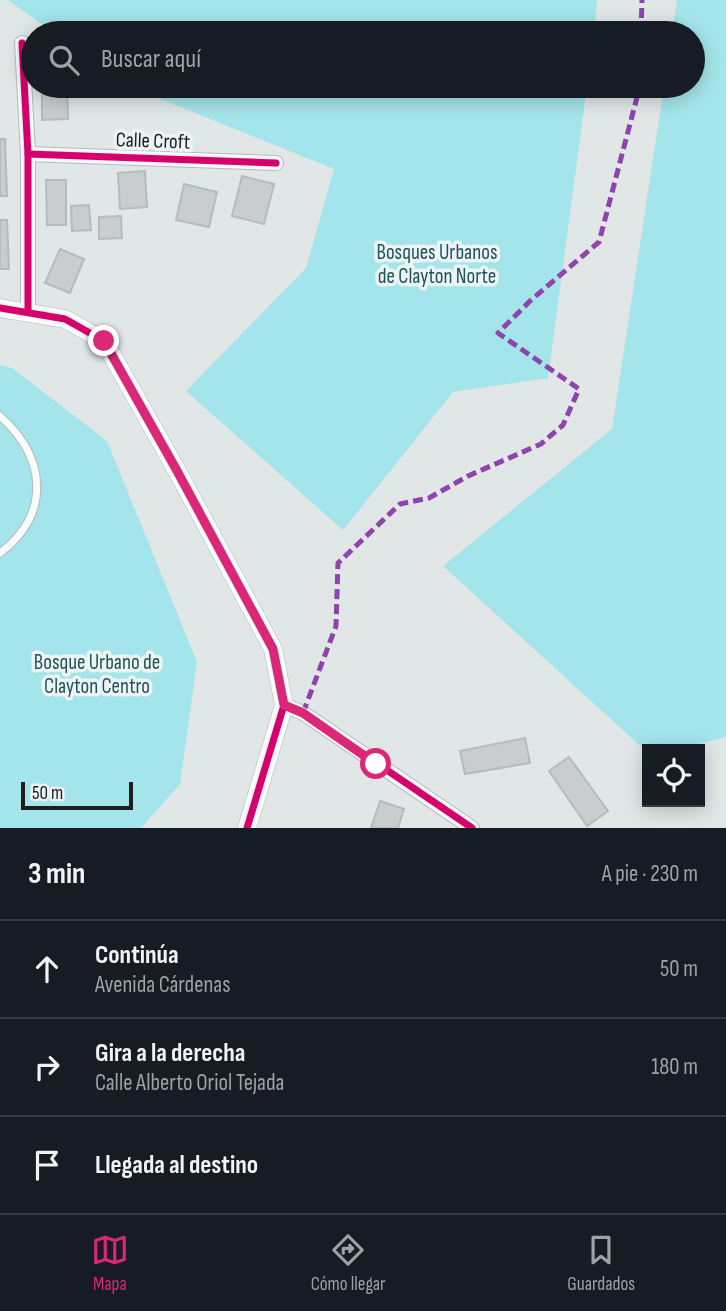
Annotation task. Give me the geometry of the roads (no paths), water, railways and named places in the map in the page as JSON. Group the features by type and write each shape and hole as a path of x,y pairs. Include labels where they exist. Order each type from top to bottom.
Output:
{"street":[{"path":"25,98 28,154 28,311"},
{"name":"Calle Croft","path":"28,154 276,163"},
{"path":"0,309 28,311 65,319 104,341 273,649 284,705 247,828"},
{"path":"284,705 303,713 470,827"}],"lane":[{"path":"0,416 25,446 33,462 38,484 35,508 27,526 0,553"}],"park label":[{"name":"Bosques Urbanos de Clayton Norte","path":"437,264"},
{"name":"Bosque Urbano de Clayton Centro","path":"97,674"}]}
